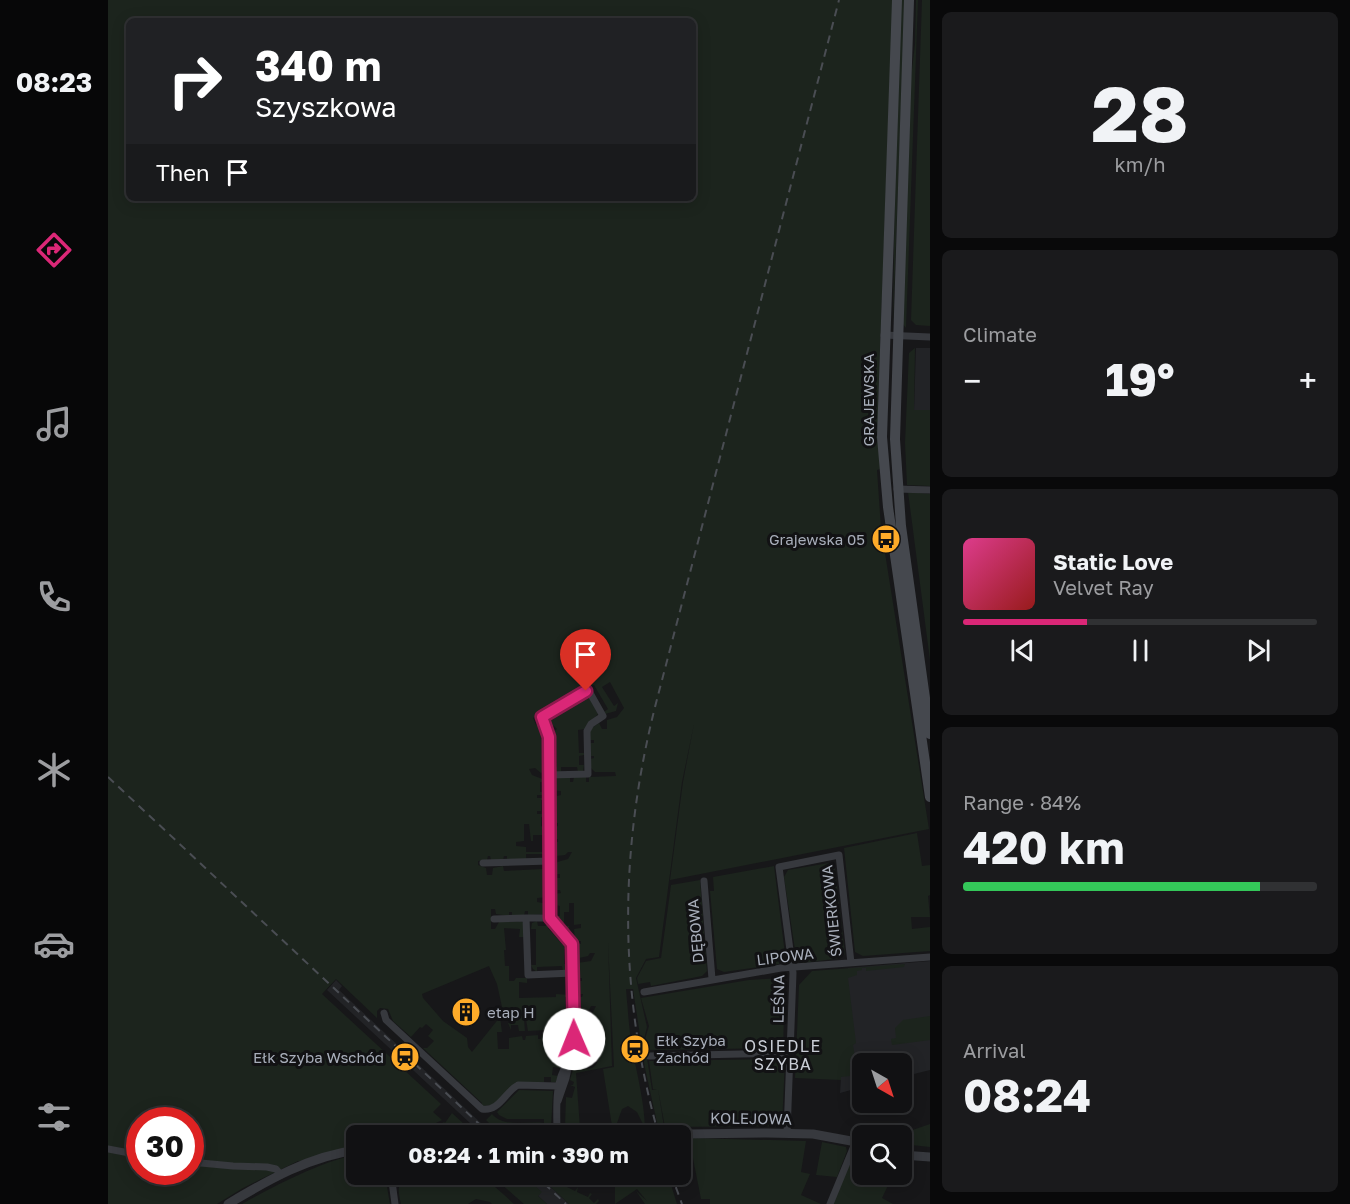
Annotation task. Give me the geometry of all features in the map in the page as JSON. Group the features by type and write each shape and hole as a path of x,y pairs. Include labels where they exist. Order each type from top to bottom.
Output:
{"main road":[{"name":"GRAJEWSKA","path":"897,0 882,401 884,472 930,797"},
{"name":"GRAJEWSKA","path":"909,0 894,415 897,489 930,734"}],"street":[{"path":"884,335 930,337"},
{"path":"897,489 930,490"},
{"path":"549,775 588,774 587,731 591,724 603,716 590,693 586,691 542,717 549,737 549,775 550,861 550,918 572,944 574,1039 566,1078 558,1101"},
{"name":"LEŚNA","path":"787,1133 792,967 779,867 839,855"},
{"name":"ŚWIERKOWA","path":"839,855 850,963"},
{"path":"483,863 550,861"},
{"name":"DĘBOWA","path":"704,881 712,980"},
{"path":"494,918 550,918"},
{"path":"526,918 528,975 572,974"},
{"name":"LIPOWA","path":"644,992 792,967 930,957"},
{"path":"384,1013 386,1020 483,1109 494,1108 518,1085 558,1086"},
{"path":"649,1056 790,1053"},
{"path":"557,1125 558,1086 561,1072 569,1061"},
{"name":"KOLEJOWA","path":"691,1133 787,1133 852,1141"},
{"path":"108,1149 126,1152"},
{"path":"228,1204 281,1175 323,1157 346,1152"},
{"path":"912,1156 930,1157"},
{"path":"830,1204 852,1157"},
{"path":"204,1164 233,1167 267,1167 276,1169 281,1175"},
{"path":"392,1185 396,1204"}],"shaded area":[{"path":"108,0 893,0 878,404 880,469 877,470 881,528 929,829 670,880 683,782 694,724 682,782 659,957 646,959 636,978 647,1027 644,1039 652,1090 657,1089 653,1089 649,1061 785,1059 782,1126 665,1125 658,1089 664,1125 658,1125 645,1068 633,989 626,989 630,1037 645,1125 637,1112 628,1106 622,1109 616,1125 612,1125 603,1069 614,1067 608,942 612,1066 576,1073 580,1125 565,1125 566,1097 572,1098 575,1087 570,1085 574,1082 570,1080 574,1066 591,1068 598,1060 593,1059 589,1064 573,1059 578,1058 580,1053 575,1049 584,1049 584,1047 576,1046 578,1035 584,1034 583,1031 577,1031 577,1019 592,1014 596,1006 591,1006 589,1010 578,1010 577,997 582,997 583,994 577,994 576,981 582,981 582,978 576,978 576,965 591,961 595,953 579,958 575,954 575,944 581,944 581,941 575,941 574,929 581,928 581,924 574,925 574,903 569,903 569,912 564,912 564,926 569,926 569,930 564,930 555,918 555,916 560,916 560,906 555,905 554,894 561,893 560,890 554,890 554,878 560,878 560,874 554,874 554,863 568,859 572,852 556,856 554,853 554,842 558,842 558,839 554,839 553,827 558,826 558,823 553,823 553,797 561,795 561,791 552,790 552,781 557,778 570,778 570,782 573,782 574,777 586,777 586,782 589,782 589,777 616,776 615,772 595,772 590,767 590,759 594,756 590,756 590,743 594,743 594,740 590,740 590,729 599,723 602,729 607,729 607,720 617,717 624,708 610,682 602,687 614,706 618,703 616,711 605,714 604,712 608,709 594,685 586,687 533,718 536,725 541,723 546,739 542,742 546,743 546,755 543,755 543,758 547,758 546,770 541,773 535,768 529,769 532,775 546,782 540,782 540,792 546,792 546,795 537,795 537,798 546,798 546,800 541,800 541,811 537,811 537,814 547,814 547,817 541,817 541,826 547,827 547,839 543,840 543,835 533,835 533,841 531,841 529,824 524,824 524,841 516,842 516,846 526,847 526,852 543,852 543,846 545,846 548,849 547,856 543,858 543,854 526,854 526,859 507,859 507,856 504,856 503,860 491,860 488,856 487,860 478,861 478,865 486,868 487,875 492,875 493,868 503,866 504,871 543,869 543,864 548,867 548,870 543,870 543,891 548,892 548,897 537,898 537,902 548,904 546,914 528,915 528,911 525,911 524,916 512,916 512,912 509,912 509,916 496,914 495,909 491,909 491,929 495,929 499,922 520,921 524,923 525,937 519,937 520,929 504,928 505,966 509,966 509,981 514,981 516,978 527,978 527,983 519,982 519,998 556,997 556,994 570,995 570,997 565,997 566,1021 571,1022 570,1027 564,1029 563,1024 548,1024 547,1030 528,1031 526,1019 524,1019 525,1031 519,1031 518,1025 511,1025 511,1030 508,1023 513,1023 513,1016 508,1016 502,1007 497,984 489,966 422,994 443,1021 467,1038 468,1047 472,1052 500,1017 502,1032 497,1032 498,1049 509,1049 509,1038 522,1036 525,1040 526,1036 538,1035 538,1039 541,1039 542,1035 555,1035 555,1040 563,1040 564,1035 569,1035 571,1042 566,1041 565,1046 568,1049 550,1048 552,1052 565,1055 567,1058 567,1060 562,1057 558,1063 562,1066 560,1068 553,1067 552,1075 558,1076 556,1082 551,1082 551,1077 544,1077 544,1082 516,1082 493,1105 483,1106 423,1048 427,1048 434,1041 428,1036 433,1030 426,1024 411,1037 393,1021 388,1009 380,1008 377,1011 377,1018 336,979 322,994 441,1104 433,1112 442,1120 432,1125 346,1125 346,1149 298,1161 243,1188 217,1204 108,1204"},
{"path":"901,0 905,0 893,324 895,166"},
{"path":"916,0 918,0 906,328 902,323 910,86 915,44"},
{"path":"922,0 930,0 930,326 916,325 911,320"},
{"path":"915,348 914,410 930,410 930,486 907,485 905,443 909,353"},
{"path":"916,348 930,348 930,410 914,410"},
{"path":"908,492 930,494 930,660"},
{"path":"581,695 589,697 598,714 585,729 578,730 579,753 584,753 579,756 579,765 584,765 583,771 578,772 577,767 561,767 561,772 555,772 552,767 557,767 556,740 551,739 551,734 557,729 554,726 549,728 545,721 546,717 557,709 559,714 562,712 560,708 571,701 573,705 576,704 574,699"},
{"path":"917,833 922,866 930,865 930,895 928,896 930,917 911,917 912,929 930,927 930,951 863,956 855,952 844,848"},
{"path":"829,863 835,869 845,954 841,958 803,963 796,956 784,877 788,870"},
{"path":"774,866 785,954 779,964 724,972 717,969 710,891 714,891 713,877"},
{"path":"700,880 707,971 702,976 651,986 650,982 638,984 637,978 646,961 661,958 671,885"},
{"path":"537,921 538,926 546,926 546,921 552,924 548,928 562,944 566,942 569,948 564,949 564,964 569,964 568,970 563,971 562,966 537,967 537,972 533,969 531,965 536,965 536,929 531,929 532,923"},
{"path":"930,961 930,1070 912,1074 912,1053 852,1053 852,1090 840,1093 848,968"},
{"path":"905,964 904,967 866,971 866,968 862,968 857,971 857,975 848,978 856,1043 853,1045 854,1053 852,1053 850,1076 841,1077 841,1080 795,1078 799,985 812,971"},
{"path":"779,978 785,984 783,1048 646,1050 645,1039 649,1026 641,998 749,980"},
{"path":"336,980 342,986 339,990 482,1124 486,1125 470,1125 327,990"},
{"path":"930,1016 930,1040 892,1045 891,1039 896,1038 895,1028 903,1020"},
{"path":"519,1090 553,1091 551,1125 491,1125 486,1120 492,1114 503,1121 544,1123 544,1119 507,1119 497,1112"},
{"path":"452,1113 465,1125 438,1125 445,1123"},
{"path":"930,1124 930,1147 912,1145 912,1130"},
{"path":"691,1138 806,1141 801,1172 810,1174 801,1195 821,1204 710,1204 710,1199 701,1199"},
{"path":"822,1142 846,1147 847,1151 837,1177 816,1175"},
{"path":"346,1158 346,1185 387,1185 390,1204 242,1204 314,1168"},
{"path":"850,1163 852,1164 852,1185 888,1185 882,1198 893,1204 832,1204"},
{"path":"400,1185 493,1185 514,1204 492,1204 476,1199 468,1204 401,1204"},
{"path":"502,1185 534,1185 542,1192 538,1196 547,1204 524,1204"},
{"path":"534,1185 549,1185 569,1204 547,1204 538,1196 541,1192"},
{"path":"549,1185 563,1185 575,1191 578,1187 577,1192 588,1197 590,1193 592,1194 589,1198 594,1203 598,1199 599,1201 596,1204 569,1204"},
{"path":"615,1185 671,1185 677,1204 645,1204 636,1191 647,1201 637,1189 615,1204"}],"railway":[{"path":"656,1125 636,1028 630,975 628,922 630,868 643,761 655,707 839,0"},
{"path":"108,777 480,1125"},
{"path":"546,1185 566,1204"},
{"path":"675,1185 682,1204"}],"place":[{"name":"Grajewska 05","path":"886,539"},
{"name":"etap H","path":"466,1012"},
{"name":"Ełk Szyba Zachód","path":"635,1049"},
{"name":"Ełk Szyba Wschód","path":"405,1057"}],"district":[{"name":"OSIEDLE SZYBA","path":"783,1055"}],"route":[{"path":"574,1039 572,944 550,918 549,737 542,717 586,691"}]}
